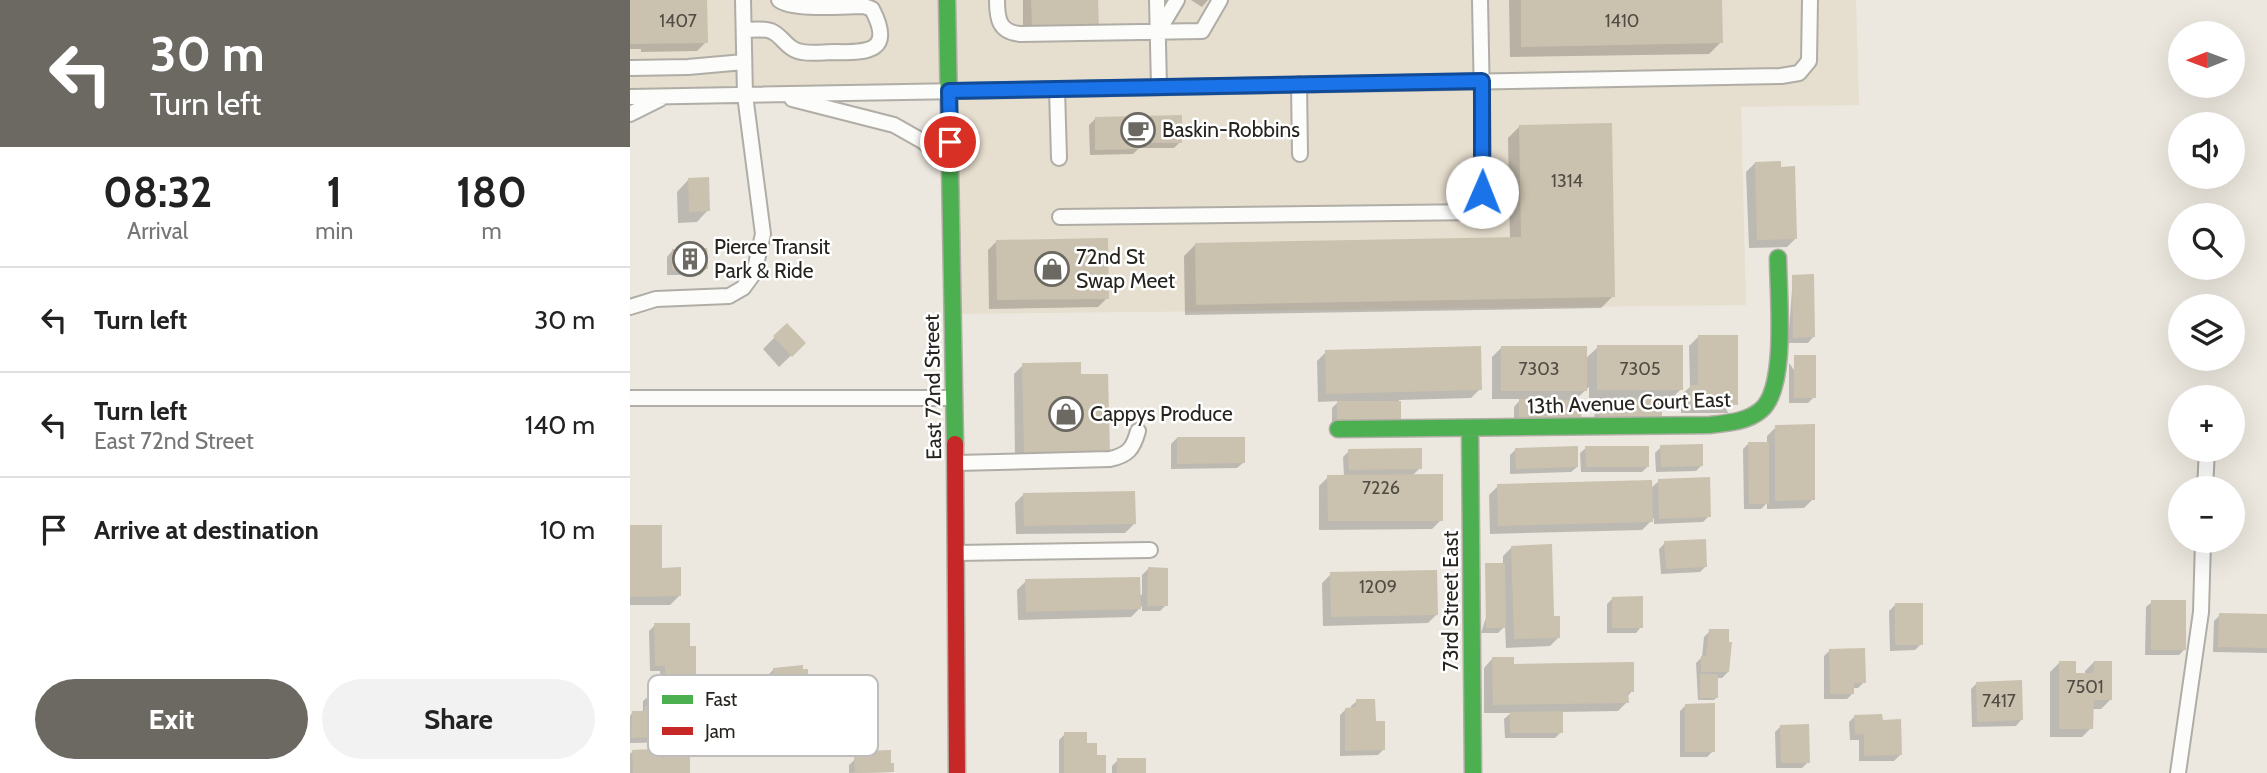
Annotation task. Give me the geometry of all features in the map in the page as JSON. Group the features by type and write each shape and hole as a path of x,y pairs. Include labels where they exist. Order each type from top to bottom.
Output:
{"street":[{"name":"East 72nd Street","path":"947,0 957,773"},
{"name":"13th Avenue Court East","path":"1338,429 1710,425 1742,420 1759,413 1772,399 1778,383 1778,258"},
{"name":"73rd Street East","path":"1471,428 1473,773"}],"lane":[{"path":"630,307 656,299 729,296 743,288 754,273 763,234 745,94 743,0"},
{"path":"744,30 766,29 775,32 786,45 800,52 860,53 871,51 879,42 881,32 873,9 864,6 795,6 783,4 779,0"},
{"path":"997,0 999,23 1005,30 1015,34 1202,30 1220,0"},
{"path":"1157,0 1159,87"},
{"path":"1158,32 1177,0"},
{"path":"1060,217 1482,212 1480,0"},
{"path":"630,97 1797,74 1806,67 1810,57 1810,0"},
{"path":"630,68 744,62"},
{"path":"1298,84 1300,154"},
{"path":"1058,89 1059,158"},
{"path":"774,94 894,125 924,142 950,168"},
{"path":"630,114 666,96"},
{"path":"630,398 954,398"},
{"path":"955,463 1110,459 1125,456 1133,447 1138,431"},
{"path":"956,553 1150,550"},
{"path":"2178,773 2201,612 2203,553"}],"shaded area":[{"path":"630,0 1856,0 1859,105 1741,107 1746,305 953,314 948,91 630,97"}],"building":[{"path":"630,0 707,0 708,43 630,44"},
{"path":"1031,0 1098,0 1099,28 1032,29"},
{"path":"1521,0 1722,0 1723,43 1521,47"},
{"name":"Baskin-Robbins","path":"1182,115 1182,143 1140,143 1140,149 1095,150 1095,117"},
{"path":"1612,123 1615,297 1196,305 1195,243 1521,237 1519,125"},
{"path":"1781,161 1781,167 1795,166 1797,239 1757,240 1755,162"},
{"path":"709,177 710,211 689,212 688,178"},
{"name":"72nd St Swap Meet","path":"1108,238 1109,299 997,300 996,240"},
{"name":"Pierce Transit Park & Ride","path":"707,248 708,269 672,270 672,249"},
{"path":"1814,274 1815,337 1793,338 1792,275"},
{"path":"787,323 806,343 792,357 773,336"},
{"path":"1698,335 1738,335 1738,405 1689,405 1690,385 1698,385"},
{"path":"1597,345 1683,345 1683,390 1597,390"},
{"path":"1481,346 1482,390 1326,394 1325,350"},
{"path":"1501,346 1587,346 1587,391 1501,391"},
{"path":"1794,355 1816,355 1816,398 1794,398"},
{"name":"Cappys Produce","path":"1081,362 1081,374 1108,374 1110,453 1024,454 1022,363"},
{"path":"1600,398 1662,399 1662,421 1599,420"},
{"path":"1519,399 1582,400 1581,421 1519,420"},
{"path":"1337,401 1401,401 1401,422 1337,422"},
{"path":"1815,424 1815,500 1775,501 1775,425"},
{"path":"1177,437 1245,437 1245,463 1177,464"},
{"path":"1748,442 1769,442 1769,504 1749,504"},
{"path":"1703,444 1703,466 1661,467 1660,445"},
{"path":"1578,446 1578,467 1516,469 1515,448"},
{"path":"1585,446 1649,446 1649,467 1586,467"},
{"path":"1422,448 1422,469 1349,470 1348,449"},
{"path":"1443,474 1443,521 1328,521 1327,475"},
{"path":"1710,477 1711,517 1659,519 1658,479"},
{"path":"1652,480 1653,522 1498,526 1497,484"},
{"path":"1135,491 1136,524 1024,526 1023,493"},
{"path":"630,525 662,525 662,568 681,567 681,596 630,597"},
{"path":"1706,539 1707,567 1666,569 1664,541"},
{"path":"1552,544 1554,616 1560,616 1560,638 1514,639 1511,546"},
{"path":"1485,563 1505,563 1506,628 1486,628"},
{"path":"1148,567 1168,568 1168,606 1147,606"},
{"path":"1437,570 1438,615 1331,617 1330,572"},
{"path":"1140,577 1141,609 1026,612 1025,579"},
{"path":"1643,596 1643,628 1612,628 1612,597"},
{"path":"2151,600 2186,600 2186,650 2151,650"},
{"path":"1895,603 1923,603 1923,645 1895,645"},
{"path":"2219,613 2267,614 2267,648 2218,647"},
{"path":"654,623 690,623 690,646 696,646 696,674 665,675 665,666 655,666"},
{"path":"1709,629 1729,629 1729,642 1732,642 1729,672 1701,672 1701,656 1706,656"},
{"path":"1865,648 1866,683 1854,683 1854,694 1830,694 1829,649"},
{"path":"1492,657 1514,657 1514,664 1634,662 1634,692 1628,692 1629,703 1493,705"},
{"path":"2059,661 2076,661 2076,673 2093,673 2094,661 2112,661 2112,700 2094,700 2093,729 2059,729"},
{"path":"803,665 803,669 808,669 808,675 774,675 773,668"},
{"path":"1700,674 1718,674 1718,698 1700,698"},
{"path":"2022,680 2023,720 1977,722 1976,682"},
{"path":"1356,699 1375,699 1376,721 1385,721 1385,750 1345,751 1345,708 1356,707"},
{"path":"1715,703 1715,752 1685,752 1685,704"},
{"path":"645,706 648,706 648,737 631,738 632,711 645,711"},
{"path":"1563,711 1563,733 1510,733 1510,712"},
{"path":"1882,714 1883,720 1901,719 1902,755 1864,756 1864,734 1855,735 1854,715"},
{"path":"1809,724 1810,763 1781,763 1780,725"},
{"path":"1064,732 1087,732 1087,743 1097,743 1097,755 1106,755 1106,773 1064,773"},
{"path":"648,749 648,756 690,756 690,773 633,773 632,750"},
{"path":"878,750 891,750 894,772 855,773 854,757 878,756"},
{"path":"1117,758 1146,758 1146,773 1117,773"}],"traffic: fast":[{"path":"947,0 955,444"},
{"path":"1338,429 1710,425 1750,417 1761,410 1769,399 1775,382 1780,339 1778,258"},
{"path":"1470,428 1473,773"}],"traffic: jam":[{"path":"955,444 957,773"}],"place":[{"name":"Baskin-Robbins","path":"1138,130"},
{"name":"Pierce Transit Park & Ride","path":"690,259"},
{"name":"72nd St Swap Meet","path":"1052,269"},
{"name":"Cappys Produce","path":"1066,414"}],"route":[{"path":"950,142 949,91 1482,81 1482,192"}]}
